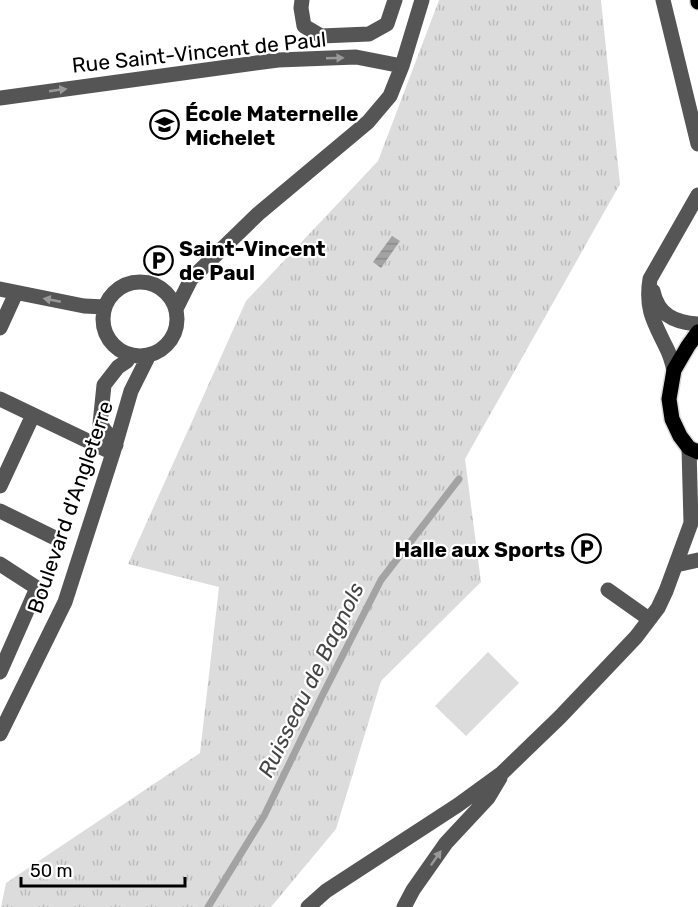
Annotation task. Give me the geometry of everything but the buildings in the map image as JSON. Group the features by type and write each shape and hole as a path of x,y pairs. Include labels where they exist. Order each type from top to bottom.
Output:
{"main road":[{"path":"694,450 680,436 672,419 669,399 674,370 698,332"}],"street":[{"path":"302,0 304,26 321,36 369,34 387,24 395,0"},
{"name":"Boulevard d'Angleterre","path":"0,734 65,602 131,391 149,355 160,350 175,332 178,320 176,309 191,279 258,214 368,122 390,96 402,66 422,0"},
{"path":"663,0 698,144"},
{"name":"Rue Saint-Vincent de Paul","path":"0,98 278,60 356,57 402,66"},
{"path":"674,370 667,348 653,322 648,291 650,279 698,195"},
{"name":"Boulevard d'Angleterre","path":"165,290 191,279"},
{"path":"650,279 654,298 665,314 678,322 698,324"},
{"path":"127,357 109,339 103,318 105,307 117,290 135,282 156,285 165,290 176,309"},
{"path":"0,289 84,306 105,307"},
{"path":"0,328 16,293"},
{"path":"114,449 100,424 105,385 127,357 149,355"},
{"name":"Boulevard d'Angleterre","path":"127,357 131,391"},
{"path":"0,399 114,449"},
{"path":"0,486 33,415"},
{"path":"308,907 326,891 502,773 636,638 658,608 695,518 694,450"},
{"path":"0,511 53,537"},
{"path":"676,565 698,560"},
{"path":"0,564 37,588 7,640 0,672"},
{"path":"608,590 650,619"},
{"path":"404,907 413,890 446,843 488,798 502,773"}],"green space":[{"path":"439,0 601,0 620,184 465,459 481,582 381,681 336,829 271,907 1,907 6,883 200,753 219,587 128,564 246,301 378,161"},
{"path":"488,652 519,683 466,736 435,706"}],"shaded area":[{"path":"392,236 400,241 381,268 373,262"}],"waterway":[{"name":"Ruisseau de Bagnols","path":"208,907 264,816 381,580 459,479"}],"place":[{"name":"École Maternelle Michelet","path":"164,125"},
{"name":"Saint-Vincent de Paul","path":"158,260"},
{"name":"Halle aux Sports","path":"586,549"}]}
